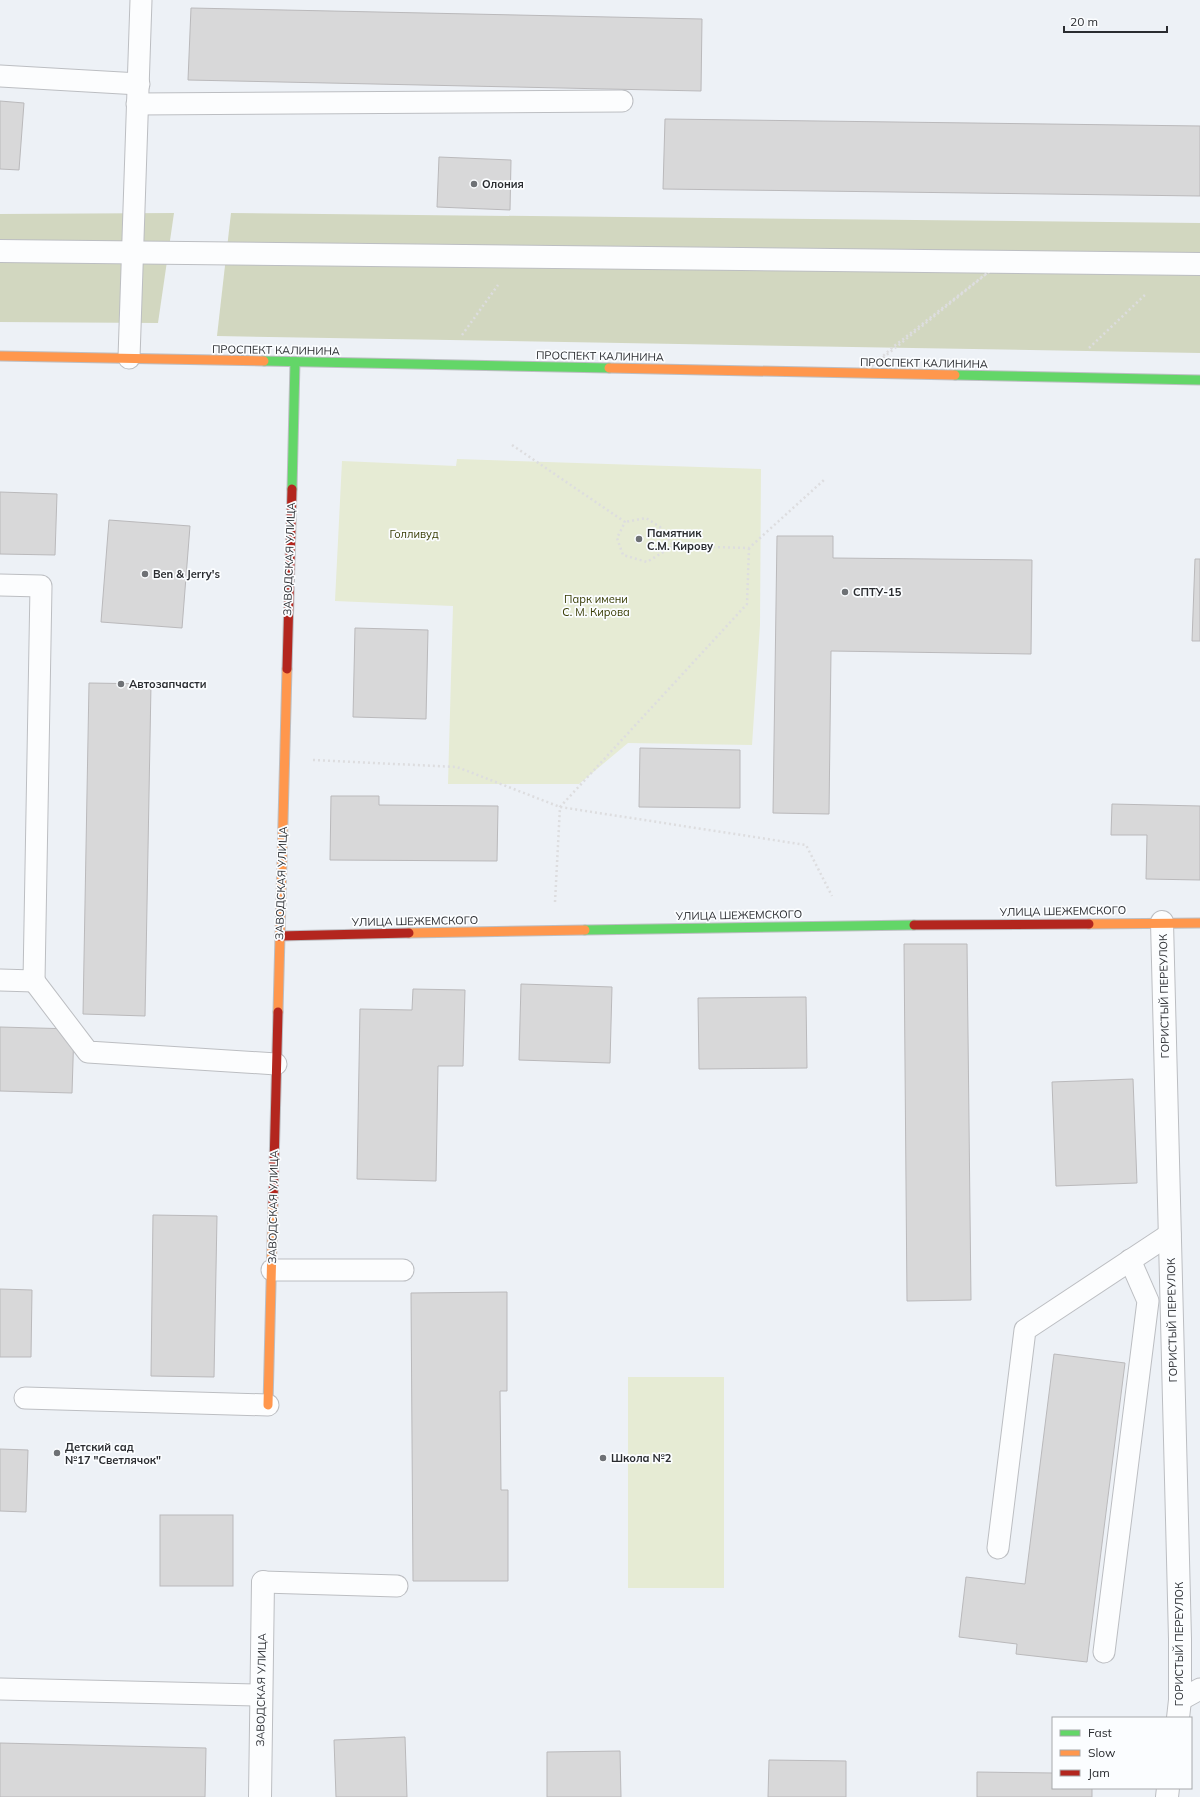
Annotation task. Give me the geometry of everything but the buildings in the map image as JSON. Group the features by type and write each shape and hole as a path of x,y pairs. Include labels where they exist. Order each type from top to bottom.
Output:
{"street":[{"path":"0,252 133,252 1200,264"},
{"name":"ПРОСПЕКТ КАЛИНИНА","path":"0,356 1200,380"},
{"name":"ЗАВОДСКАЯ УЛИЦА","path":"268,1404 294,362"},
{"name":"УЛИЦА ШЕЖЕМСКОГО","path":"279,936 847,925 1162,922 1200,923"},
{"name":"ГОРИСТЫЙ ПЕРЕУЛОК","path":"1162,922 1170,1234 1179,1709"},
{"name":"ЗАВОДСКАЯ УЛИЦА","path":"260,1797 263,1582"}],"lane":[{"path":"129,358 141,0"},
{"path":"0,76 138,94 622,101"},
{"path":"0,585 41,586 34,981 88,1052 276,1064"},
{"path":"0,980 34,981"},
{"path":"998,1548 1025,1330 1170,1234"},
{"path":"1104,1652 1148,1301 1130,1260"},
{"path":"272,1270 403,1270"},
{"path":"25,1398 268,1404"},
{"path":"263,1582 397,1586"},
{"path":"0,1689 261,1695"},
{"path":"1179,1709 1200,1689"}],"path":[{"path":"441,365 518,256"},
{"path":"863,374 1001,262"},
{"path":"1058,377 1178,263"},
{"path":"512,445 625,522 646,518 660,527 673,546"},
{"path":"625,522 617,538 623,554 647,562 673,546 749,548 825,480"},
{"path":"554,930 560,807 747,604 749,548"},
{"path":"284,759 457,767 560,807 806,845 847,925"}],"green space":[{"path":"174,213 158,323 0,322 0,214"},
{"path":"231,213 1200,223 1200,353 217,336"},
{"name":"Парк имени С. М. Кирова","path":"457,459 761,469 760,625 752,745 628,743 579,784 448,784 453,606 335,601 342,461 456,466"},
{"path":"628,1377 724,1377 724,1588 628,1588"}],"traffic: fast":[{"path":"264,361 609,368"},
{"path":"292,489 295,362"},
{"path":"955,375 1200,380"},
{"path":"585,930 914,925"}],"traffic: slow":[{"path":"0,356 264,361"},
{"path":"609,368 955,375"},
{"path":"278,1012 287,669"},
{"path":"1089,924 1200,923"},
{"path":"409,933 585,930"},
{"path":"268,1405 273,1204"}],"traffic: jam":[{"path":"287,669 292,489"},
{"path":"914,925 1089,924"},
{"path":"279,936 409,933"},
{"path":"273,1204 278,1012"}],"place":[{"name":"Олония","path":"474,184"},
{"name":"Памятник С.М. Кирову","path":"639,539"},
{"name":"Ben & Jerry's","path":"145,574"},
{"name":"СПТУ-15","path":"845,592"},
{"name":"Автозапчасти","path":"121,684"},
{"name":"Детский сад №17 \"Светлячок\"","path":"57,1453"},
{"name":"Школа №2","path":"603,1458"}],"park label":[{"name":"Голливуд","path":"414,534"}]}
